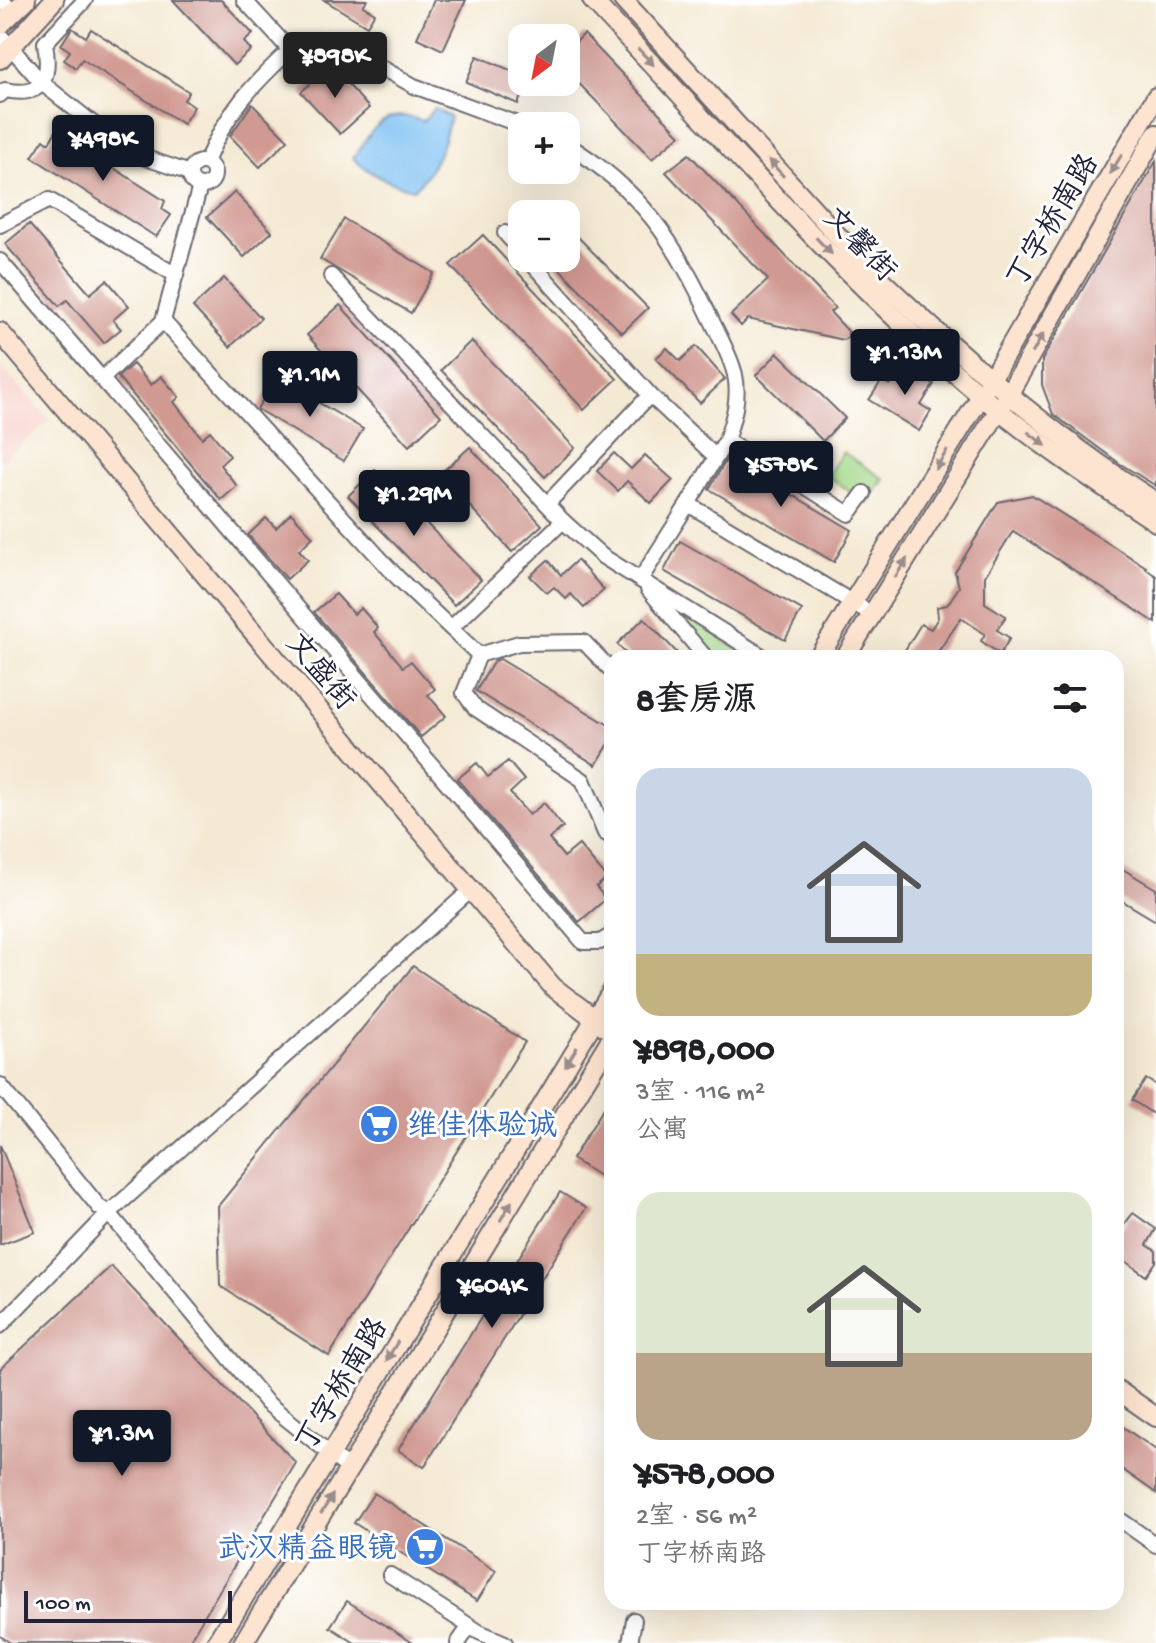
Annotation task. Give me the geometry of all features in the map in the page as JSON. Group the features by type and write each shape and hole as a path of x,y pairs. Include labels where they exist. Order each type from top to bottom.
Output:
{"main road":[{"path":"4,47 54,0"},
{"name":"文馨街","path":"592,0 875,298 1156,522"},
{"name":"文馨街","path":"623,0 858,258 985,388"},
{"path":"0,25 14,4"},
{"name":"丁字桥南路","path":"823,650 985,388 1156,97"},
{"path":"850,650 1004,403 1154,142"},
{"name":"文盛街","path":"0,332 553,987 604,1027"},
{"name":"文馨街","path":"1004,403 1156,502"},
{"name":"丁字桥南路","path":"216,1643 604,1004"},
{"name":"丁字桥南路","path":"243,1643 604,1047"},
{"path":"1124,1395 1156,1417"}],"street":[{"path":"0,95 5,90 34,90 42,83 48,66 45,43 85,0"},
{"path":"244,0 290,50"},
{"path":"4,47 42,83 125,149 190,173"},
{"path":"206,162 240,99 290,50 336,49 366,59 414,86 508,120"},
{"path":"580,153 640,202 675,247 697,288 735,375 736,409 726,441 640,580"},
{"path":"190,173 195,165 206,162"},
{"path":"190,173 193,182 200,186 208,185 215,175 206,162"},
{"path":"102,379 163,321 200,186"},
{"path":"0,225 49,200 176,275"},
{"path":"505,233 508,236"},
{"path":"0,261 583,942 604,940"},
{"path":"540,272 650,395 716,457"},
{"path":"331,276 563,521 602,556 752,650"},
{"path":"163,321 397,577 479,655"},
{"path":"547,504 650,395"},
{"path":"726,441 849,514 864,493"},
{"path":"688,504 872,614"},
{"path":"451,628 563,521"},
{"path":"640,580 699,650"},
{"path":"479,655 519,643 584,642 604,663"},
{"path":"479,655 464,693 475,708 583,780 604,831"},
{"path":"0,1326 109,1213 471,890"},
{"path":"0,1085 99,1207 109,1213 267,1403 349,1469"},
{"path":"1124,1523 1156,1545"},
{"path":"390,1575 470,1626 505,1643"},
{"path":"630,1643 634,1620"},
{"path":"458,1643 470,1626"}],"shaded area":[{"path":"0,366 50,420 0,462"}],"green space":[{"path":"843,452 884,479 868,503 827,476"},
{"path":"666,604 739,650 706,650"}],"water":[{"path":"434,108 450,117 448,127 433,165 414,189 381,178 353,158 374,129 389,118 398,116 423,121"}],"building":[{"path":"173,0 221,0 253,34 244,42 251,50 234,65"},
{"path":"324,0 367,0 363,6 375,13 367,26"},
{"path":"434,0 466,0 443,50 417,38"},
{"path":"72,28 86,37 91,29 189,92 184,100 194,107 183,124 82,59 76,68 64,60 70,51 61,45"},
{"path":"584,34 680,135 652,159 580,84 580,38"},
{"path":"477,56 508,69 508,96 521,96 518,104 466,82"},
{"path":"331,65 369,108 340,134 301,92"},
{"path":"252,104 288,140 260,167 230,136"},
{"path":"56,131 165,201 162,209 171,215 156,237 32,157 44,139 49,143"},
{"path":"689,154 835,308 830,312 848,331 848,337 843,340 748,319 741,326 731,315 768,280 666,172"},
{"path":"1156,161 1156,486 1053,414 1042,385 1042,360"},
{"path":"235,192 272,232 244,257 207,217"},
{"path":"344,219 434,273 411,313 320,259"},
{"path":"29,224 90,294 107,280 129,306 113,320 121,329 104,343 67,300 59,306 5,244"},
{"path":"483,235 508,262 508,272 517,272 617,379 584,410 450,265"},
{"path":"580,239 648,308 622,333 563,272 580,272"},
{"path":"224,278 261,318 230,347 193,307"},
{"path":"340,305 441,416 409,446 307,335"},
{"path":"471,341 575,448 545,477 441,370"},
{"path":"696,346 725,379 700,403 656,358 667,348 680,361"},
{"path":"778,353 845,418 823,441 756,375"},
{"path":"133,364 151,385 161,376 179,397 174,402 202,438 210,431 230,456 220,465 237,486 221,500 118,377"},
{"path":"902,365 934,384 921,405 931,411 919,431 869,400 882,380 890,385"},
{"path":"276,377 363,429 344,461 257,409"},
{"path":"470,447 542,525 512,552 440,474"},
{"path":"614,453 631,469 645,455 673,480 651,503 627,481 618,491 597,471"},
{"path":"728,457 852,530 834,562 709,489"},
{"path":"375,470 481,580 454,605 348,496"},
{"path":"1032,495 1146,567 1156,576 1156,623 1013,531 985,576 985,603 1006,616 997,630 1010,638 1002,650 994,650 981,641 985,634 961,618 939,650 905,650 921,624 931,629 938,618 937,607 947,605 959,587 955,572 998,502"},
{"path":"291,513 313,537 299,550 308,560 287,579 248,535 266,518 276,528"},
{"path":"680,541 802,610 785,640 664,571"},
{"path":"548,560 561,575 577,560 604,590 584,608 571,594 566,599 554,587 547,593 530,576"},
{"path":"336,594 354,614 361,608 378,628 374,632 403,667 411,661 435,689 428,695 446,716 421,737 314,612"},
{"path":"644,618 674,650 623,650 617,644"},
{"path":"500,659 604,722 604,752 596,765 476,691 494,661"},
{"path":"508,761 524,780 510,793 529,815 544,803 563,827 549,839 564,857 579,845 604,874 604,880 596,887 604,901 579,922 457,779 477,763 488,777"},
{"path":"1124,870 1156,889 1156,921 1124,902"},
{"name":"维佳体验诚","path":"413,966 525,1042 329,1356 220,1286 218,1206"},
{"path":"1146,1079 1156,1085 1156,1116 1132,1100"},
{"path":"604,1108 604,1179 572,1159"},
{"path":"0,1145 35,1232 0,1245"},
{"path":"560,1192 586,1208 424,1467 398,1450"},
{"path":"1133,1213 1156,1229 1147,1245 1156,1251 1156,1262 1146,1276 1124,1260 1124,1225"},
{"path":"111,1266 296,1463 188,1643 11,1643 0,1636 0,1369"},
{"path":"1124,1428 1156,1450 1156,1493 1124,1471"},
{"name":"武汉精益眼镜","path":"374,1493 496,1571 477,1601 354,1523"},
{"path":"347,1601 413,1643 355,1643 330,1627"}],"place":[{"name":"维佳体验诚","path":"379,1124"},
{"name":"武汉精益眼镜","path":"425,1547"}]}
